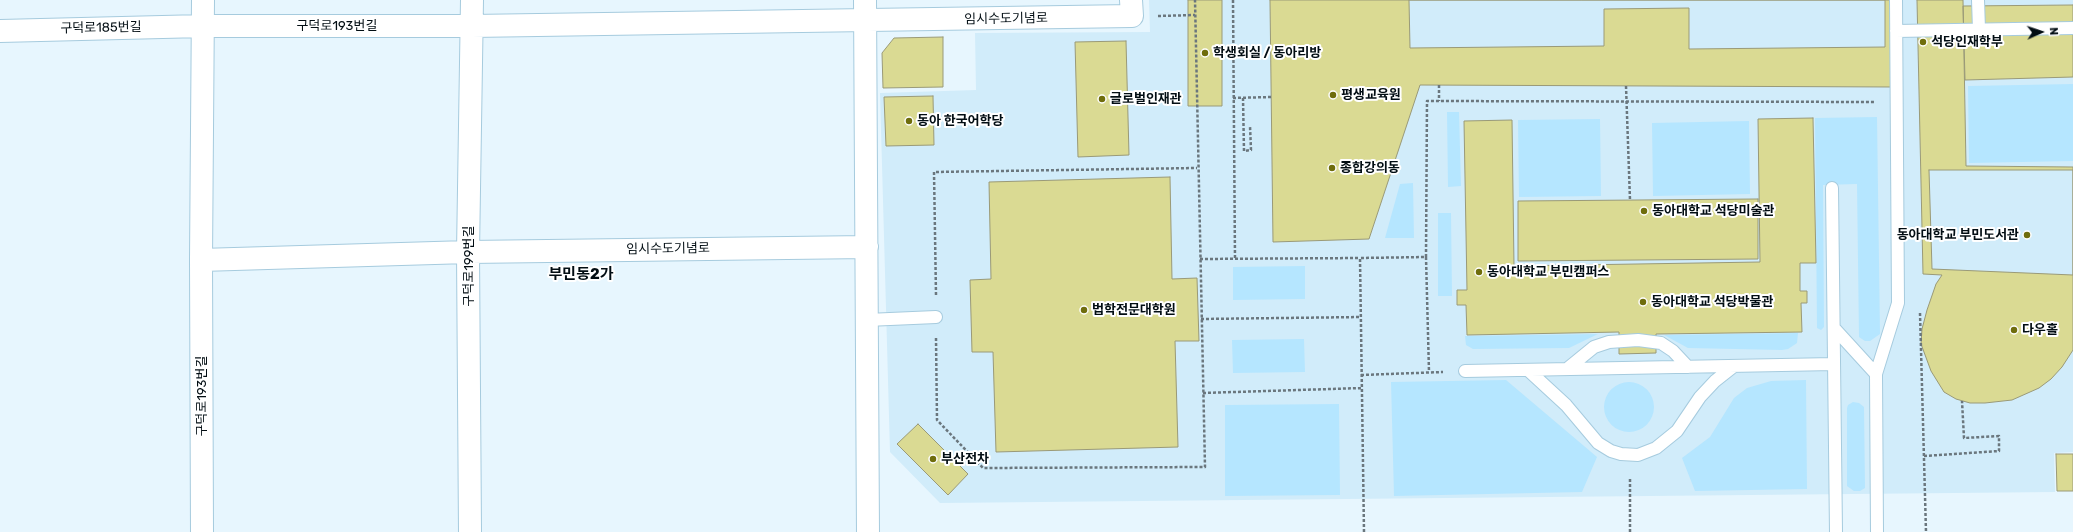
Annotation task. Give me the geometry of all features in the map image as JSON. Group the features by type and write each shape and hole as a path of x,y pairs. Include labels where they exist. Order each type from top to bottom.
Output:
{"street":[{"name":"구덕로193번길","path":"202,532 201,260 203,0"},
{"name":"구덕로199번길","path":"470,532 468,252 472,0"},
{"name":"임시수도기념로","path":"472,26 865,11 1132,8"},
{"path":"865,11 868,532"},
{"name":"구덕로193번길","path":"203,26 472,26"},
{"name":"구덕로185번길","path":"0,30 203,26"},
{"name":"임시수도기념로","path":"468,252 867,246"},
{"path":"201,260 468,252"}],"lane":[{"path":"1877,532 1876,374 1898,303 1896,0"},
{"path":"1978,0 1979,29"},
{"path":"1896,30 2073,28"},
{"path":"1832,188 1836,532"},
{"path":"867,320 936,317"},
{"path":"1834,328 1876,374"},
{"path":"1568,369 1594,347 1609,342 1638,340 1661,343 1673,351 1688,367"},
{"path":"1465,371 1834,364"},
{"path":"1528,370 1566,405 1598,443 1611,451 1638,455 1656,448 1666,441 1685,422 1700,397 1715,381 1734,366"}],"path":[{"path":"1195,0 1197,168 1205,467 983,468 937,420 934,172 1197,168"},
{"path":"1233,0 1235,259"},
{"path":"1132,8 1195,15"},
{"path":"1439,85 1439,101"},
{"path":"1626,86 1630,200"},
{"path":"1234,98 1271,97"},
{"path":"1243,98 1244,151 1251,150 1250,126"},
{"path":"1429,372 1426,257 1427,101 1897,102"},
{"path":"1200,259 1426,257"},
{"path":"1360,258 1364,532"},
{"path":"1920,306 1926,532"},
{"path":"1201,319 1361,317"},
{"path":"1361,375 1465,371"},
{"path":"1203,394 1362,388"},
{"path":"1924,456 1999,451 1999,436 1964,438 1962,401"},
{"path":"1630,455 1630,532"}],"shaded area":[{"name":"동아대학교 부민캠퍼스","path":"1149,0 2073,0 2073,452 2054,453 2055,492 940,503 890,452 880,93 976,90 975,33 1150,32"},
{"path":"2073,84 2073,161 1969,163 1968,86"},
{"path":"1447,112 1459,112 1461,186 1448,187"},
{"path":"1877,117 1880,334 1870,341 1865,341 1859,337 1857,184 1823,185 1824,327 1821,330 1817,328 1815,118"},
{"path":"1600,119 1601,196 1519,197 1518,120"},
{"path":"1749,121 1750,194 1653,196 1652,123"},
{"path":"1413,183 1414,238 1385,238 1400,184"},
{"path":"1438,213 1451,213 1452,296 1438,296"},
{"path":"1305,266 1305,299 1233,300 1233,267"},
{"path":"1798,333 1797,343 1788,349 1782,350 1688,348 1664,335"},
{"path":"1598,334 1569,348 1473,349 1466,345 1465,336"},
{"path":"1304,339 1305,372 1233,373 1232,340"},
{"path":"1506,380 1597,457 1582,492 1394,496 1391,382"},
{"path":"1806,380 1807,489 1695,491 1682,458 1710,437 1734,398 1747,388 1771,381"},
{"path":"1624,382 1634,382 1647,389 1654,402 1654,412 1647,425 1634,432 1624,432 1615,428 1608,421 1604,412 1604,402 1608,393 1615,386"},
{"path":"1853,402 1859,403 1864,407 1865,488 1860,491 1854,491 1847,486 1847,408 1848,405"},
{"path":"1339,404 1340,495 1225,496 1225,405"}],"building":[{"name":"학생회실 / 동아리방","path":"1188,0 1222,0 1222,106 1188,106"},
{"name":"종합강의동","path":"1270,0 1893,0 1893,87 1420,85 1369,239 1273,242"},
{"path":"1409,0 1885,0 1885,47 1689,49 1689,8 1604,9 1604,46 1410,48"},
{"path":"1917,0 1963,0 1966,166 2073,167 2073,350 2062,367 2051,379 2039,388 2012,400 1970,403 1956,399 1944,392 1931,371 1921,344 1922,329 1927,310 1936,284 1942,275 1923,274"},
{"path":"2073,5 2073,77 1965,80 1963,6"},
{"path":"943,37 943,87 883,88 882,53 894,38"},
{"name":"글로벌인재관","path":"1126,41 1129,155 1078,157 1075,42"},
{"name":"동아 한국어학당","path":"933,96 934,145 886,146 884,97"},
{"path":"1813,118 1816,263 1800,263 1800,291 1807,291 1807,303 1801,303 1802,332 1656,334 1656,353 1619,354 1619,332 1467,335 1466,305 1457,305 1457,290 1467,290 1464,121 1512,120 1514,266 1760,262 1758,119"},
{"path":"1929,170 2073,170 2073,275 1932,269"},
{"name":"법학전문대학원","path":"1170,177 1172,279 1197,278 1199,341 1175,341 1178,447 996,452 993,352 972,352 970,280 991,279 989,182"},
{"path":"1758,199 1758,259 1518,261 1518,201"},
{"name":"부산전차","path":"918,424 968,474 948,495 897,444"},
{"path":"2056,454 2073,454 2073,491 2057,491"}],"place":[{"name":"석당인재학부","path":"1923,42"},
{"name":"학생회실 / 동아리방","path":"1205,53"},
{"name":"평생교육원","path":"1333,95"},
{"name":"글로벌인재관","path":"1102,99"},
{"name":"동아 한국어학당","path":"909,121"},
{"name":"종합강의동","path":"1332,168"},
{"name":"동아대학교 석당미술관","path":"1644,211"},
{"name":"동아대학교 부민도서관","path":"2027,235"},
{"name":"동아대학교 부민캠퍼스","path":"1479,272"},
{"name":"동아대학교 석당박물관","path":"1643,302"},
{"name":"법학전문대학원","path":"1084,310"},
{"name":"다우홀","path":"2014,330"},
{"name":"부산전차","path":"933,459"}],"district":[{"name":"부민동2가","path":"581,275"}]}
